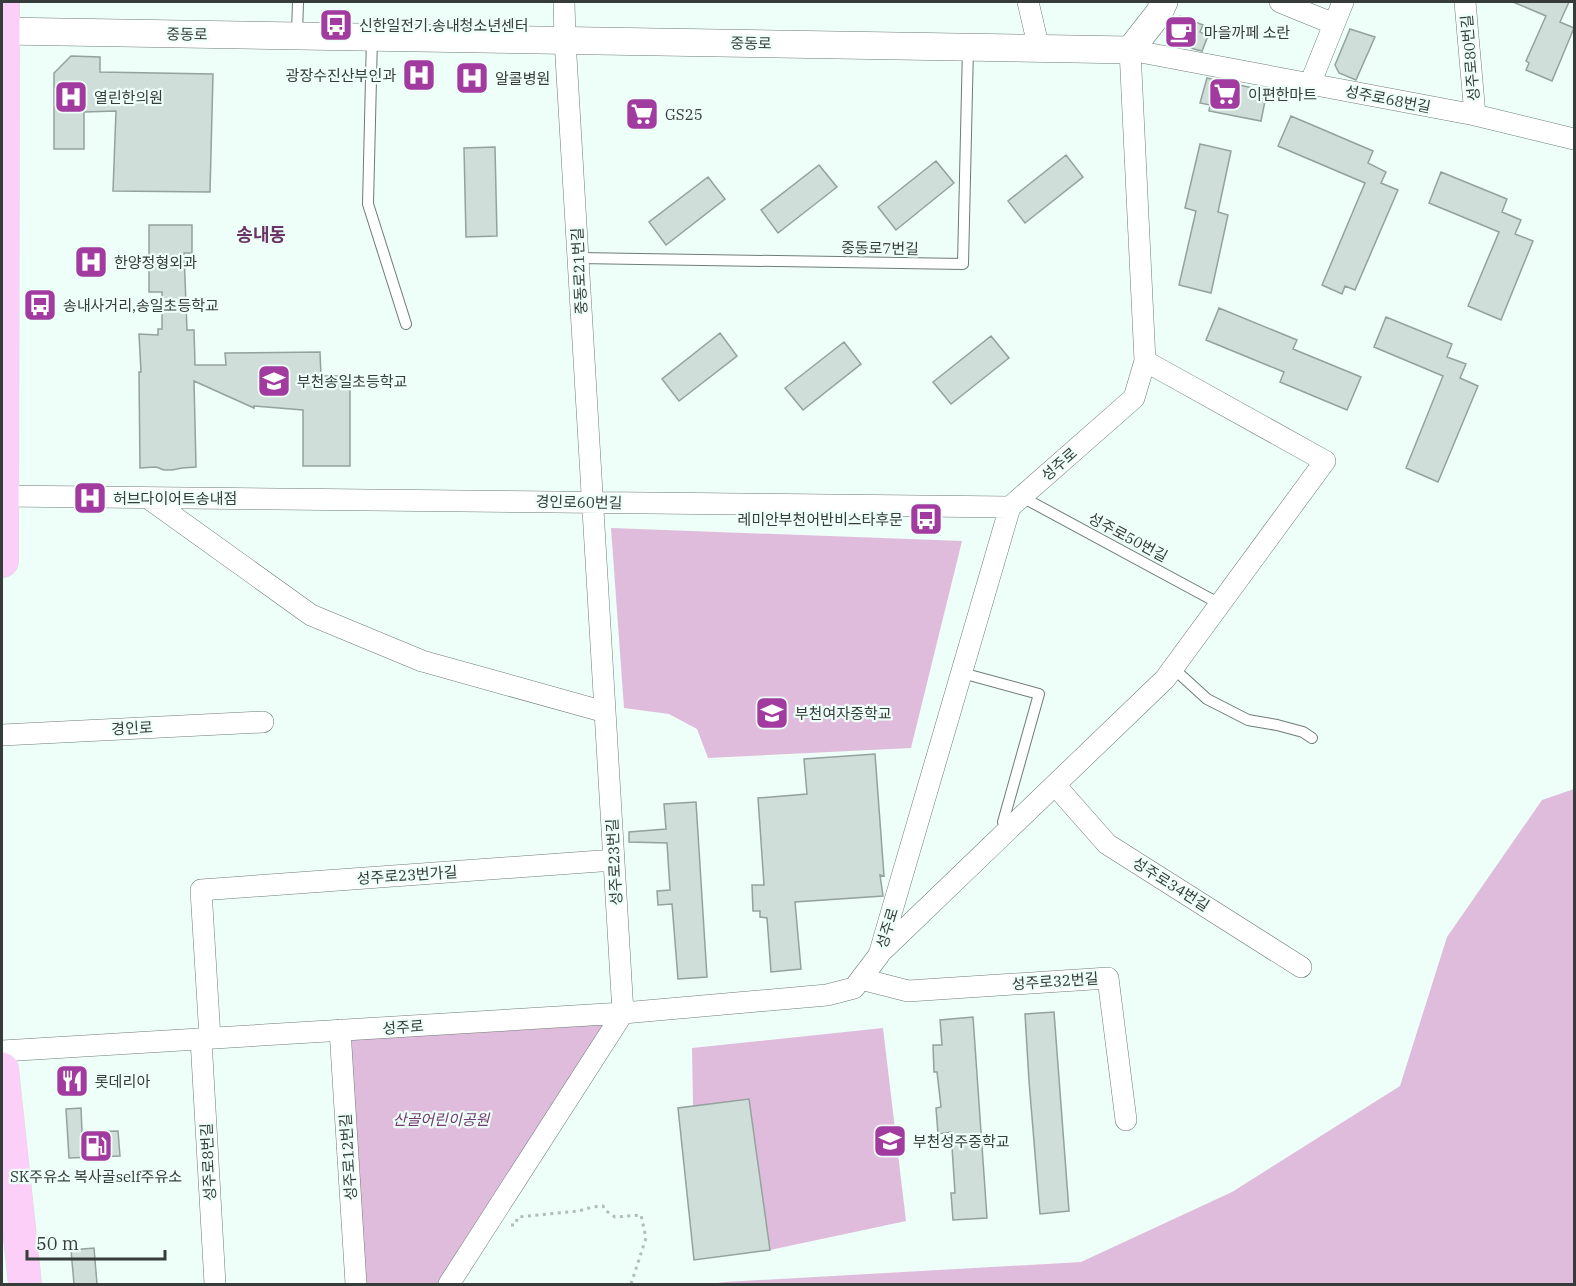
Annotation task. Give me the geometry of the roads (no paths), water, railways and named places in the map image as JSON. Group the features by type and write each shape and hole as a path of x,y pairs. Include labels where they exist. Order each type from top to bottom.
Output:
{"main road":[{"path":"2,561 3,21"},
{"path":"2,1070 25,1284"}],"street":[{"name":"중동로21번길","path":"564,2 593,502"},
{"path":"1028,2 1039,49"},
{"path":"1130,50 1159,13 1164,2"},
{"path":"1280,2 1334,24"},
{"path":"1310,84 1343,2"},
{"name":"성주로80번길","path":"1465,2 1474,115"},
{"name":"중동로","path":"3,21 372,37 1130,50"},
{"name":"성주로68번길","path":"1130,50 1474,115 1575,139"},
{"name":"성주로","path":"2,1051 623,1013 827,995 854,988 879,955 962,672 1016,502 1134,398 1145,361 1130,50"},
{"path":"879,955 1165,679 1325,461 1145,361"},
{"name":"경인로60번길","path":"2,496 593,502 1016,502"},
{"path":"148,498 310,615 422,661 605,712"},
{"name":"성주로23번길","path":"593,502 623,1013"},
{"name":"경인로","path":"2,735 263,722"},
{"name":"성주로34번길","path":"1055,785 1107,844 1301,967"},
{"name":"성주로23번가길","path":"206,1039 201,890 614,860"},
{"name":"성주로32번길","path":"861,979 908,991 1108,978 1126,1120"},
{"path":"449,1284 623,1013"},
{"name":"성주로12번길","path":"340,1030 356,1284"},
{"name":"성주로8번길","path":"206,1039 215,1284"}],"lane":[{"path":"297,35 298,2"},
{"path":"372,37 368,204 406,324"},
{"name":"중동로7번길","path":"578,258 963,264 968,47"},
{"name":"성주로50번길","path":"1016,502 1220,604"},
{"path":"1173,668 1206,699 1248,720 1303,732 1312,738"},
{"path":"962,672 1038,694 1003,822 1008,831"}],"place":[{"name":"신한일전기.송내청소년센터","path":"336,25"},
{"name":"마을까페 소란","path":"1181,32"},
{"name":"광장수진산부인과","path":"419,75"},
{"name":"알콜병원","path":"472,78"},
{"name":"이편한마트","path":"1225,94"},
{"name":"열린한의원","path":"71,97"},
{"name":"GS25","path":"642,114"},
{"name":"한양정형외과","path":"91,262"},
{"name":"송내사거리,송일초등학교","path":"40,305"},
{"name":"부천송일초등학교","path":"274,381"},
{"name":"허브다이어트송내점","path":"90,498"},
{"name":"레미안부천어반비스타후문","path":"926,519"},
{"name":"부천여자중학교","path":"772,713"},
{"name":"롯데리아","path":"72,1081"},
{"name":"부천성주중학교","path":"890,1141"},
{"name":"SK주유소 복사골self주유소","path":"96,1146"}],"district":[{"name":"송내동","path":"261,234"}],"park label":[{"name":"산골어린이공원","path":"441,1119"}]}
